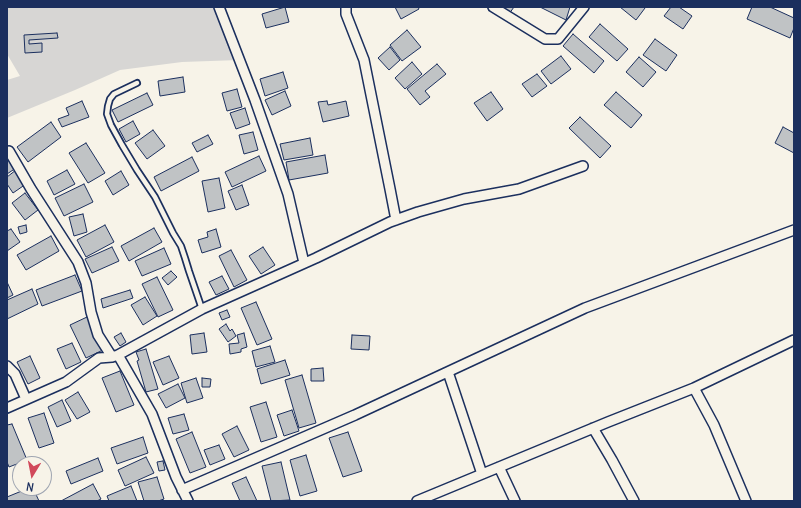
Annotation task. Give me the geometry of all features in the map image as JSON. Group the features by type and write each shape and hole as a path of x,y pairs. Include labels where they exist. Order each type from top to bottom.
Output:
{"street":[{"path":"219,7 255,100 288,194 304,263"},
{"path":"346,7 346,14 364,60 396,220"},
{"path":"493,7 545,39 558,39 584,7"},
{"path":"9,151 31,189 78,262 86,283 91,312 98,335 115,356 152,414 182,490 188,501"},
{"path":"7,408 66,382 98,358 115,356 202,309 396,220 464,199 519,189 583,166"},
{"path":"182,490 355,416 585,308 794,230"},
{"path":"417,501 694,388 794,340"},
{"path":"7,366 15,374 26,399"},
{"path":"448,372 482,474"},
{"path":"694,388 714,425 746,501"},
{"path":"593,428 634,501"},
{"path":"499,467 515,501"}],"lane":[{"path":"137,83 114,94 110,99 107,114 122,145 155,197 172,233 180,246 202,309"}],"shaded area":[{"path":"7,7 226,7 239,60 182,62 120,70 7,118 7,80 20,76 7,54"}],"building":[{"path":"285,7 289,22 266,28 262,14"},
{"path":"395,7 418,7 419,9 401,19"},
{"path":"498,7 514,7 509,14"},
{"path":"540,7 570,7 566,20"},
{"path":"620,7 644,7 645,8 636,20"},
{"path":"671,7 679,7 692,16 683,29 664,16"},
{"path":"752,7 770,7 794,18 794,28 790,38 747,19"},
{"path":"600,24 628,49 617,61 589,37"},
{"path":"407,30 421,47 402,61 390,45"},
{"path":"57,33 58,38 29,40 29,44 42,43 42,52 25,53 24,35"},
{"path":"573,34 604,61 594,73 563,46"},
{"path":"655,39 677,55 666,71 643,55"},
{"path":"390,47 400,60 389,70 378,58"},
{"path":"561,56 571,69 551,84 541,71"},
{"path":"639,57 656,72 643,87 626,72"},
{"path":"412,62 422,74 405,89 395,78"},
{"path":"437,64 446,74 425,91 430,97 420,105 407,89"},
{"path":"283,72 288,88 265,96 260,79"},
{"path":"537,74 547,86 532,97 522,84"},
{"path":"183,77 185,92 160,96 158,81"},
{"path":"237,89 242,107 227,111 222,93"},
{"path":"285,91 291,106 272,115 265,100"},
{"path":"491,92 503,109 487,121 474,103"},
{"path":"616,92 642,115 631,128 604,105"},
{"path":"147,93 153,105 118,122 112,110"},
{"path":"82,101 89,117 62,127 58,119 69,115 66,108"},
{"path":"327,101 328,105 346,101 349,116 323,122 318,102"},
{"path":"245,108 250,124 236,129 230,113"},
{"path":"580,117 611,146 600,158 569,128"},
{"path":"133,121 140,134 126,142 119,129"},
{"path":"51,122 61,137 28,162 17,147"},
{"path":"783,127 794,133 794,153 775,143"},
{"path":"153,130 165,146 147,159 135,143"},
{"path":"253,132 258,150 244,154 239,135"},
{"path":"208,135 213,144 197,152 192,143"},
{"path":"310,138 313,155 284,160 280,144"},
{"path":"86,143 105,173 88,183 69,153"},
{"path":"7,154 16,168 7,174"},
{"path":"325,155 328,173 289,180 286,162"},
{"path":"259,156 266,171 232,187 225,172"},
{"path":"192,157 199,171 161,191 154,177"},
{"path":"16,170 26,184 13,193 7,184 7,177"},
{"path":"67,170 75,184 54,195 47,181"},
{"path":"121,171 129,185 113,195 105,181"},
{"path":"219,178 225,208 208,212 202,181"},
{"path":"84,184 93,202 64,216 55,198"},
{"path":"242,185 249,205 236,210 228,191"},
{"path":"25,193 38,210 25,220 12,203"},
{"path":"83,214 87,232 74,236 69,217"},
{"path":"26,225 27,232 20,234 18,227"},
{"path":"105,225 114,242 86,257 77,240"},
{"path":"154,228 162,242 129,261 121,246"},
{"path":"11,229 20,242 7,251 7,231"},
{"path":"216,229 221,247 202,253 198,240 208,237 207,232"},
{"path":"51,236 59,251 26,270 17,255"},
{"path":"112,247 119,261 92,273 85,259"},
{"path":"263,247 275,265 261,274 249,256"},
{"path":"164,248 171,264 142,276 135,261"},
{"path":"231,250 247,280 234,287 219,256"},
{"path":"171,271 177,277 168,285 162,278"},
{"path":"75,275 82,291 42,306 36,290"},
{"path":"222,276 229,289 216,295 209,282"},
{"path":"157,277 173,310 158,317 142,284"},
{"path":"7,282 13,295 7,298"},
{"path":"32,289 38,304 7,319 7,300"},
{"path":"130,290 133,298 103,308 101,299"},
{"path":"145,297 157,316 143,325 131,305"},
{"path":"256,302 272,339 257,345 241,308"},
{"path":"227,310 230,317 222,320 219,313"},
{"path":"87,317 103,350 86,358 70,325"},
{"path":"226,324 230,331 232,329 236,336 228,342 219,329"},
{"path":"121,333 126,342 120,346 114,337"},
{"path":"204,333 207,352 192,354 190,335"},
{"path":"244,333 247,347 241,349 241,352 230,354 229,344 239,343 237,335"},
{"path":"352,335 370,336 369,350 351,349"},
{"path":"72,343 81,362 66,369 57,349"},
{"path":"270,346 275,362 256,367 252,351"},
{"path":"146,349 158,389 146,392 137,361 139,360 136,352"},
{"path":"30,356 40,378 28,384 17,362"},
{"path":"169,356 179,378 163,385 153,362"},
{"path":"285,360 290,375 261,384 257,369"},
{"path":"323,368 324,381 311,381 311,369"},
{"path":"120,371 134,405 116,412 102,378"},
{"path":"302,375 316,423 299,428 285,380"},
{"path":"196,378 203,398 187,403 181,383"},
{"path":"202,378 211,379 210,387 202,387"},
{"path":"178,384 185,398 166,408 158,394"},
{"path":"78,392 90,412 77,419 65,400"},
{"path":"62,400 71,421 57,427 48,407"},
{"path":"266,402 277,437 261,442 250,407"},
{"path":"292,410 299,431 284,436 277,415"},
{"path":"44,413 54,443 39,448 28,418"},
{"path":"184,414 189,430 173,434 168,418"},
{"path":"12,424 25,456 12,456 12,466 9,467 7,462 7,425"},
{"path":"237,426 249,450 234,457 222,434"},
{"path":"192,432 206,467 190,473 176,439"},
{"path":"348,432 362,471 343,477 329,438"},
{"path":"143,437 148,453 117,464 111,448"},
{"path":"219,445 225,459 210,465 204,450"},
{"path":"306,455 317,491 300,496 290,460"},
{"path":"146,457 154,473 125,486 118,470"},
{"path":"98,458 103,471 71,484 66,471"},
{"path":"163,461 165,470 159,471 157,462"},
{"path":"281,462 290,500 271,501 262,466"},
{"path":"157,477 164,499 158,501 144,501 138,482"},
{"path":"246,477 257,501 240,501 232,483"},
{"path":"93,484 101,499 97,501 61,501"},
{"path":"131,486 137,501 109,501 107,496"},
{"path":"12,495 37,496 39,501 7,501 7,497"}]}
